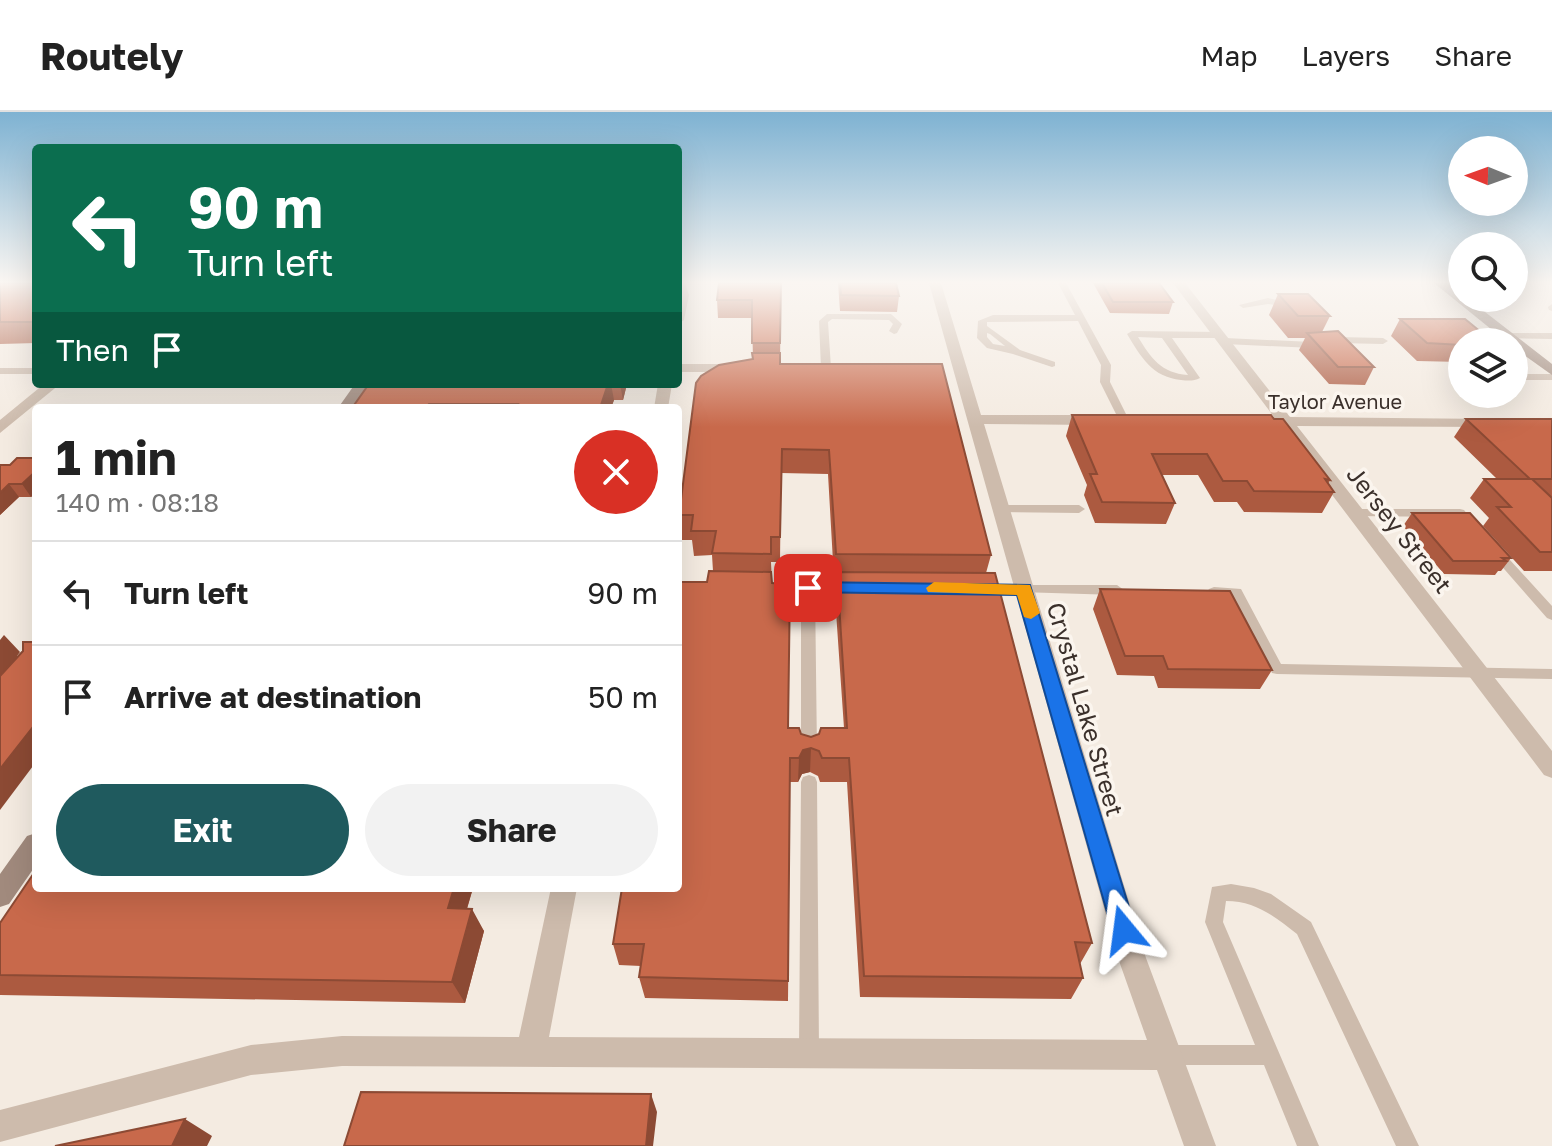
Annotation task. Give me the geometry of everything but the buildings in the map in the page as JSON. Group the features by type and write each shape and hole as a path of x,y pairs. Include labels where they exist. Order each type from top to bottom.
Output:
{"main road":[{"path":"1528,353 1552,374"},
{"path":"0,895 32,850"}],"street":[{"name":"Crystal Lake Street","path":"946,331 954,369 974,419 1000,509 1017,589 1132,958 1200,1146"},
{"name":"Jersey Street","path":"1217,331 1552,768"},
{"path":"682,368 756,368"},
{"path":"820,368 841,368"},
{"path":"0,428 48,388"},
{"path":"974,419 1131,420"},
{"name":"Taylor Avenue","path":"1254,421 1498,422"},
{"path":"745,588 881,588"},
{"path":"531,1051 563,892"},
{"path":"0,1126 251,1060 342,1051 1165,1055"}],"lane":[{"path":"820,368 822,331"},
{"path":"983,331 982,338 990,346 1052,364"},
{"path":"1088,331 1106,365 1105,382 1131,420"},
{"path":"1165,335 1195,378 1169,378 1154,370 1132,334 1165,335 1275,341 1313,345 1338,340 1383,341"},
{"path":"1528,336 1552,336"},
{"path":"0,371 32,371"},
{"path":"1528,376 1552,374"},
{"path":"1000,509 1079,509"},
{"path":"1355,513 1460,513 1552,615"},
{"path":"808,588 809,753"},
{"path":"1017,589 1125,590"},
{"path":"1204,591 1236,592 1277,669 1552,674"},
{"path":"809,782 809,1052"},
{"path":"1308,1146 1214,922 1218,893 1242,891 1275,905 1304,928 1408,1146"},
{"path":"1165,1055 1270,1055"}],"slow traffic":[{"path":"934,588 1024,589 1031,613"}],"route":[{"path":"808,588 1024,589 1124,930"}]}
